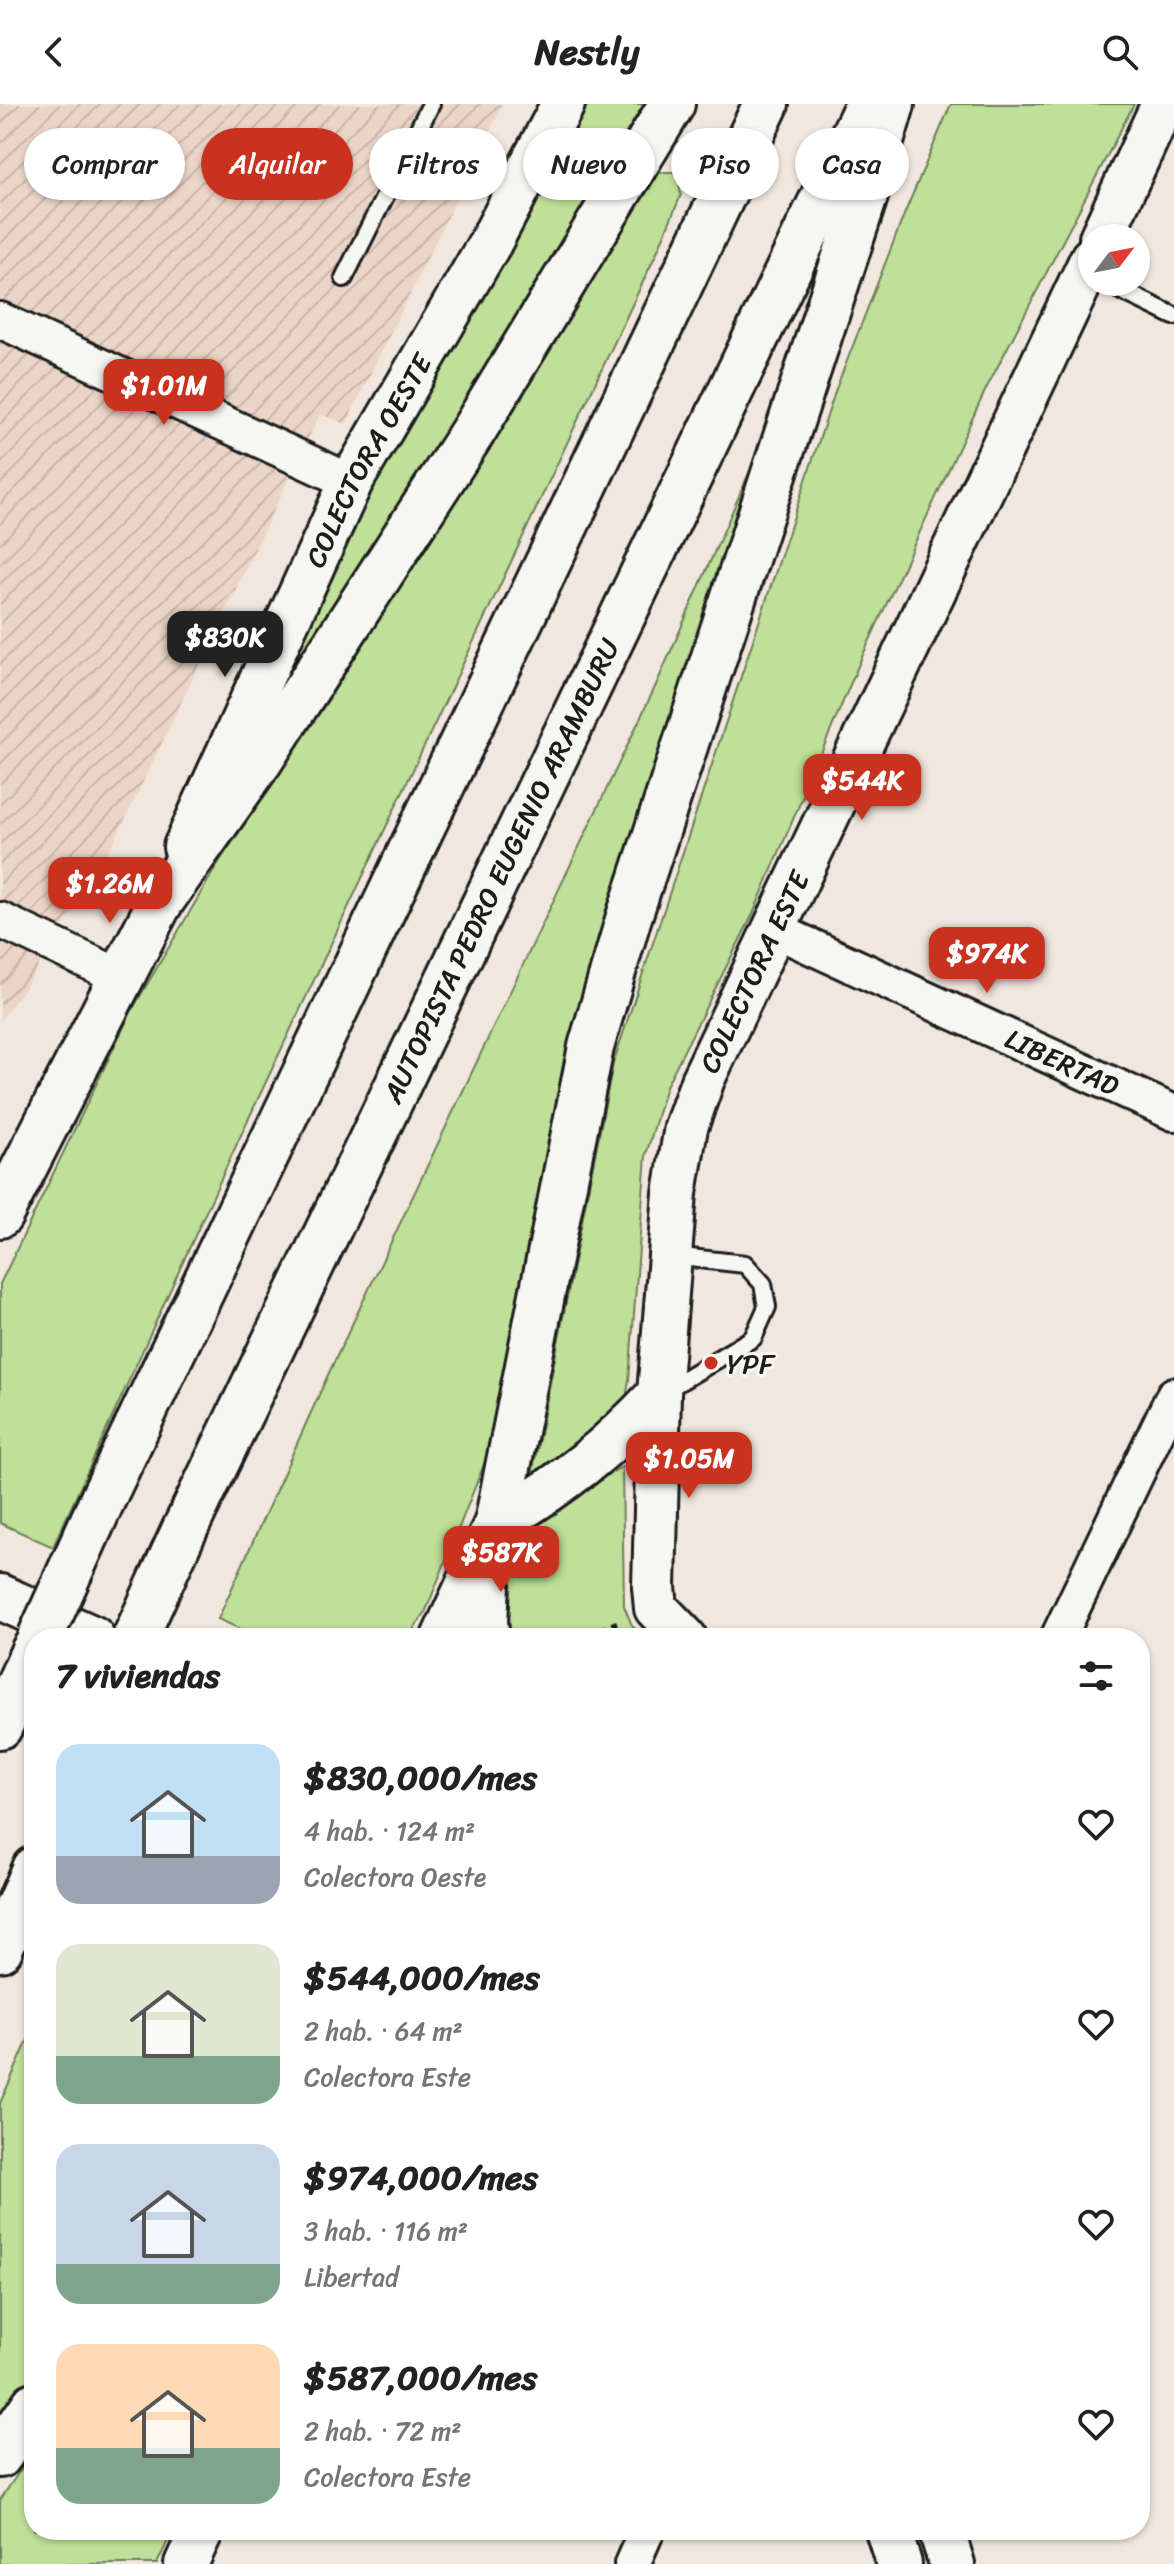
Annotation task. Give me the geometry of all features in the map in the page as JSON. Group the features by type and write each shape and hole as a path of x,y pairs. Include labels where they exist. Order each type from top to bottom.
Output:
{"main road":[{"path":"159,904 261,759 475,428 672,104"},
{"path":"45,1628 105,1494 766,104"},
{"name":"AUTOPISTA PEDRO EUGENIO ARAMBURU","path":"140,1628 868,104"},
{"path":"486,1628 487,1572 591,1047 628,920 865,196 892,104"},
{"name":"COLECTORA OESTE","path":"0,1215 159,904"},
{"path":"449,1628 497,1523"},
{"path":"0,1597 70,1628"},
{"path":"3,1719 24,1672"},
{"path":"0,1949 24,1893"},
{"path":"0,2455 24,2420"},
{"path":"891,2540 899,2564"},
{"path":"944,2540 952,2564"}],"street":[{"name":"COLECTORA OESTE","path":"159,904 351,482 490,243 563,104"},
{"name":"COLECTORA ESTE","path":"1112,224 1163,104"},
{"name":"COLECTORA ESTE","path":"675,1628 656,1608 654,1587 659,1394 675,1193 686,1127 703,1079 1080,296"},
{"path":"0,320 351,482"},
{"path":"0,920 121,977"},
{"name":"LIBERTAD","path":"775,930 1174,1113"},
{"path":"497,1523 542,1497 585,1466 624,1432 659,1394"},
{"path":"1063,1628 1174,1395"},
{"path":"186,2564 197,2540"},
{"path":"632,2564 643,2540"}],"lane":[{"path":"344,278 431,104"},
{"path":"1143,296 1174,316"},
{"path":"659,1394 753,1338 767,1307 763,1284 745,1264 670,1256"}],"path":[{"path":"603,1628 618,1622"}],"shaded area":[{"path":"0,104 503,104 491,128 369,128 369,200 456,200 346,424 320,414 115,840 26,986 0,1021"}],"green space":[{"path":"588,104 650,104 635,128 575,128"},
{"path":"951,104 1134,104 986,389 861,659 753,914 666,1086 646,1155 624,1412 551,1476 532,1475 613,1064 836,389"},
{"path":"660,172 671,172 671,200 679,200 657,252 240,1137 53,1547 0,1523 0,1284 132,1010 219,862 329,699 487,438 642,200 655,200 655,180"},
{"path":"534,200 591,200 255,746 363,506"},
{"path":"771,423 735,543 586,982 512,1358 490,1449 425,1613 414,1628 238,1628 218,1619 327,1377 656,685"},
{"path":"622,1467 624,1606 633,1628 509,1628 507,1580 523,1540 538,1518 563,1500"},
{"path":"24,2049 24,2400 0,2437 0,2103"},
{"path":"24,2465 24,2540 168,2540 157,2564 0,2564 0,2500"}],"place":[{"name":"YPF","path":"711,1363"}]}
